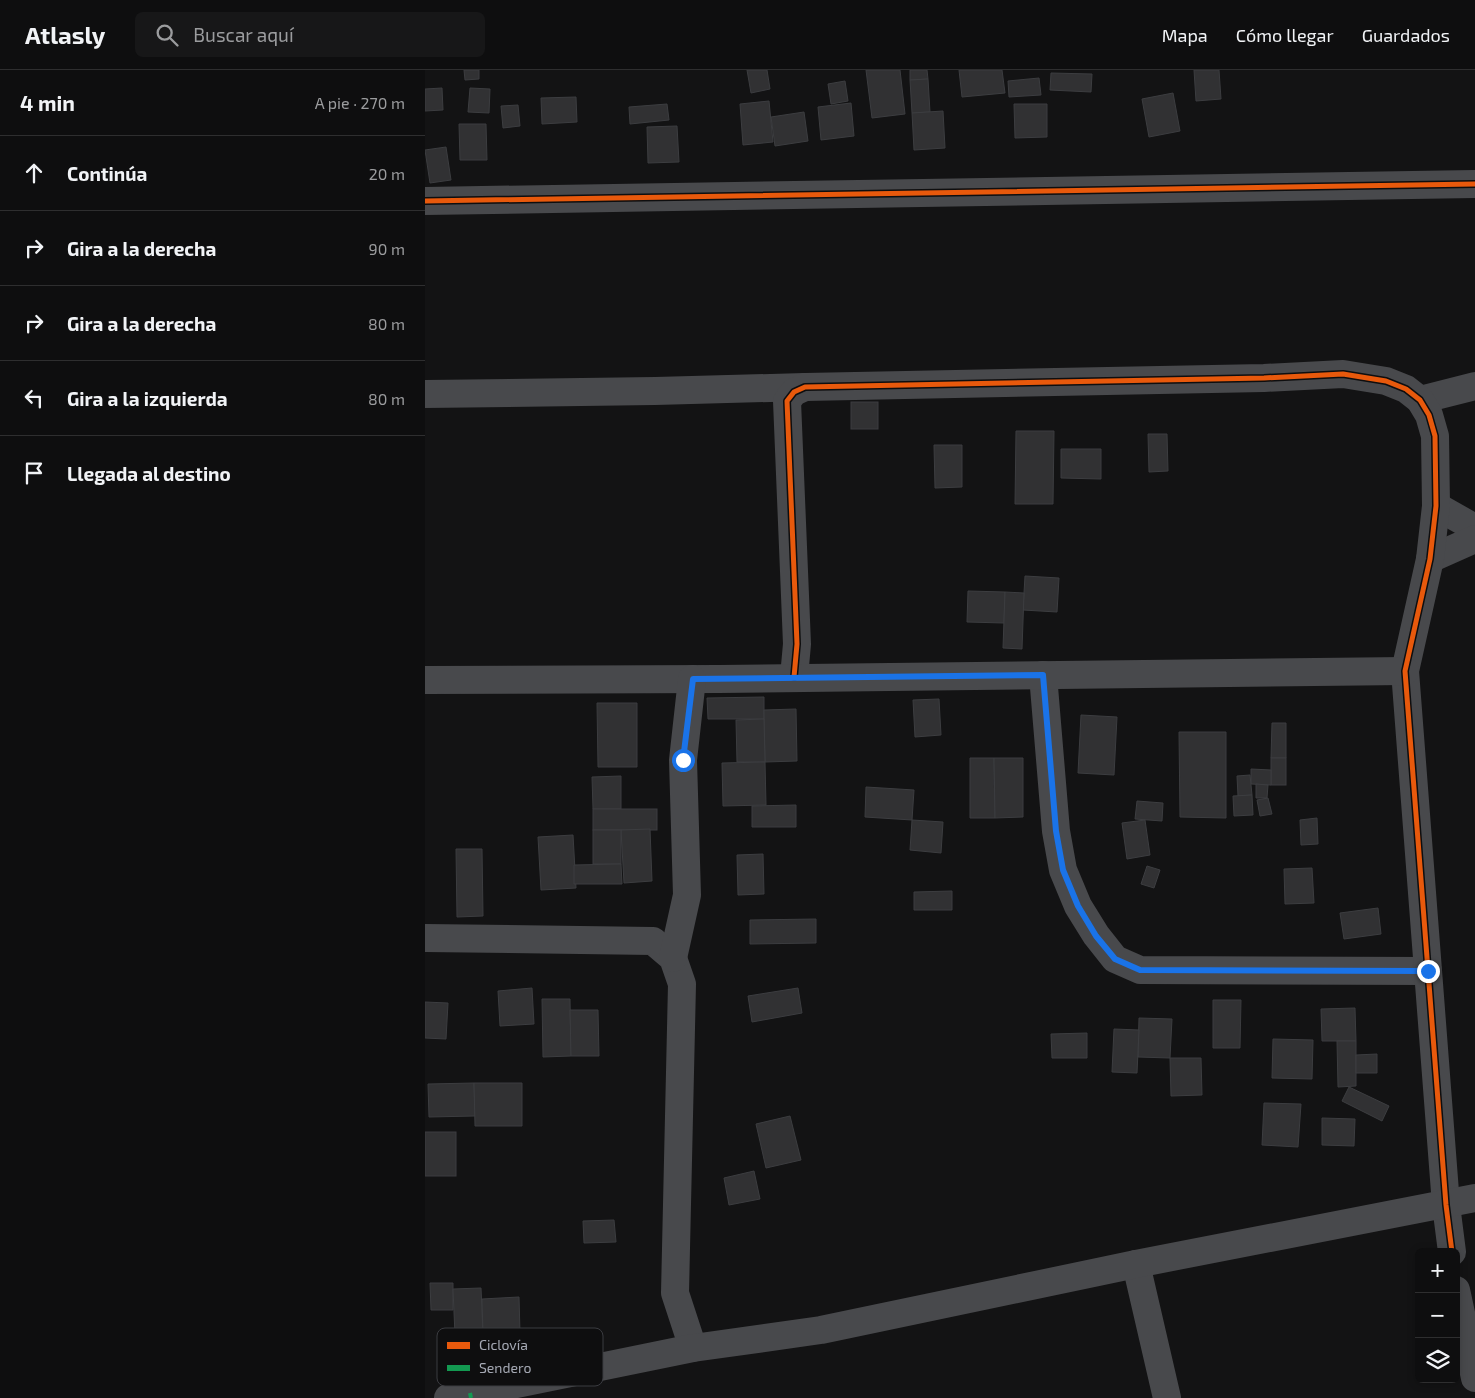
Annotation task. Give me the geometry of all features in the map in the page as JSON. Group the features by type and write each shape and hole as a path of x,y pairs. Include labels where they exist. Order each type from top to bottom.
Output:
{"street":[{"path":"425,201 1475,184"},
{"path":"425,394 1264,378 1343,374 1386,381 1406,389 1419,400 1429,415 1435,436 1436,506 1430,559 1405,671 1446,1205 1451,1248"},
{"path":"1419,400 1475,386"},
{"path":"794,677 797,644 787,401 794,392 805,387"},
{"path":"1436,506 1475,528"},
{"path":"1430,559 1475,539"},
{"path":"425,680 1405,671"},
{"path":"1043,675 1056,831 1063,870 1078,906 1096,936 1115,959 1140,970 1428,971"},
{"path":"673,958 687,895 683,760 693,679"},
{"path":"425,938 653,940 673,958 682,984 675,1293 693,1348"},
{"path":"603,1366 693,1348 821,1330 1136,1264 1475,1198"},
{"path":"1136,1264 1167,1398"},
{"path":"1457,1293 1475,1378"},
{"path":"447,1398 506,1386"}],"building":[{"path":"464,70 479,70 479,79 465,80"},
{"path":"747,70 767,70 770,89 751,93"},
{"path":"866,70 900,70 905,114 872,118"},
{"path":"910,70 927,70 928,79 910,80"},
{"path":"959,70 1002,70 1005,93 962,97"},
{"path":"1194,70 1219,70 1221,99 1196,101"},
{"path":"1051,73 1092,74 1091,92 1050,90"},
{"path":"1039,78 1041,95 1009,97 1008,81"},
{"path":"928,79 930,112 912,113 910,80"},
{"path":"845,81 848,101 831,104 828,84"},
{"path":"442,88 443,110 425,111 425,89"},
{"path":"470,88 490,89 489,113 468,112"},
{"path":"1173,93 1180,131 1149,137 1142,99"},
{"path":"576,97 577,122 542,124 541,98"},
{"path":"769,101 773,142 743,145 740,104"},
{"path":"851,103 854,136 821,140 818,107"},
{"path":"667,104 669,120 630,124 629,107"},
{"path":"1014,104 1047,104 1047,137 1015,138"},
{"path":"518,105 520,126 503,128 501,106"},
{"path":"943,111 945,148 914,150 912,113"},
{"path":"804,112 808,141 775,146 771,117"},
{"path":"459,124 486,124 487,160 460,160"},
{"path":"677,126 679,162 648,163 647,127"},
{"path":"446,147 451,180 430,183 425,150"},
{"path":"851,402 878,402 878,429 851,429"},
{"path":"1016,431 1054,431 1053,504 1015,504"},
{"path":"1148,434 1167,434 1168,471 1149,472"},
{"path":"934,445 962,445 962,487 935,488"},
{"path":"1061,449 1101,449 1101,479 1061,478"},
{"path":"1025,576 1059,578 1057,612 1023,610"},
{"path":"968,591 1005,592 1004,623 967,622"},
{"path":"1005,592 1024,593 1022,649 1003,648"},
{"path":"764,697 764,719 708,719 707,698"},
{"path":"939,699 941,735 915,737 913,700"},
{"path":"597,703 637,703 637,767 598,767"},
{"path":"796,709 797,761 765,762 764,710"},
{"path":"1081,715 1117,717 1114,775 1078,773"},
{"path":"764,719 765,762 737,762 736,720"},
{"path":"1272,723 1286,723 1286,758 1271,758"},
{"path":"1179,732 1226,732 1226,818 1180,817"},
{"path":"970,758 994,758 995,818 970,818"},
{"path":"994,758 1023,758 1023,817 995,818"},
{"path":"1271,758 1286,758 1286,785 1271,785"},
{"path":"765,762 766,805 723,806 722,763"},
{"path":"1251,769 1271,770 1271,785 1251,784"},
{"path":"1250,775 1252,795 1238,796 1237,776"},
{"path":"621,776 621,809 593,809 592,777"},
{"path":"1256,784 1268,785 1267,798 1256,798"},
{"path":"866,787 914,790 912,820 865,817"},
{"path":"1252,795 1253,815 1234,816 1233,796"},
{"path":"1268,798 1272,814 1260,816 1257,800"},
{"path":"1137,801 1163,803 1162,821 1135,819"},
{"path":"796,805 796,827 752,827 752,806"},
{"path":"593,809 657,809 657,830 593,830"},
{"path":"1317,818 1318,844 1301,845 1300,820"},
{"path":"912,820 943,822 941,853 910,850"},
{"path":"1145,820 1150,855 1127,859 1122,823"},
{"path":"650,829 652,881 624,883 621,830"},
{"path":"593,830 621,830 621,864 593,864"},
{"path":"573,835 576,888 541,890 538,837"},
{"path":"456,849 482,849 483,916 457,917"},
{"path":"763,854 764,894 738,895 737,855"},
{"path":"621,864 622,884 574,884 574,865"},
{"path":"1147,866 1160,870 1154,888 1141,884"},
{"path":"1312,868 1314,903 1285,904 1284,869"},
{"path":"952,891 952,910 914,910 914,892"},
{"path":"1378,908 1381,934 1344,939 1340,913"},
{"path":"816,919 816,943 750,944 750,920"},
{"path":"532,988 534,1024 500,1026 498,991"},
{"path":"798,988 802,1013 752,1022 748,996"},
{"path":"542,999 570,999 571,1056 543,1057"},
{"path":"1213,1000 1241,1000 1240,1048 1213,1048"},
{"path":"425,1002 448,1003 446,1039 425,1038"},
{"path":"1355,1008 1356,1041 1322,1041 1321,1009"},
{"path":"570,1010 598,1010 599,1056 571,1056"},
{"path":"1139,1018 1172,1019 1170,1058 1138,1057"},
{"path":"1114,1029 1139,1030 1137,1073 1112,1072"},
{"path":"1087,1033 1087,1058 1052,1058 1051,1034"},
{"path":"1273,1039 1313,1040 1312,1079 1272,1078"},
{"path":"1337,1041 1356,1041 1356,1086 1338,1087"},
{"path":"1377,1054 1377,1073 1356,1073 1356,1055"},
{"path":"1170,1058 1201,1058 1202,1095 1171,1096"},
{"path":"474,1083 475,1116 429,1117 428,1084"},
{"path":"474,1083 522,1083 522,1126 475,1126"},
{"path":"1349,1087 1389,1106 1382,1121 1342,1101"},
{"path":"1264,1103 1301,1104 1298,1147 1262,1145"},
{"path":"790,1116 801,1160 766,1168 756,1124"},
{"path":"1322,1118 1355,1119 1354,1146 1322,1145"},
{"path":"425,1132 456,1132 456,1176 425,1176"},
{"path":"754,1171 760,1199 729,1205 724,1178"},
{"path":"614,1220 616,1242 584,1243 583,1221"},
{"path":"430,1283 453,1283 453,1310 431,1310"},
{"path":"481,1288 483,1328 455,1328 453,1289"},
{"path":"519,1297 520,1328 483,1328 482,1299"}],"marked path":[{"path":"470,1393 471,1398"}],"cycle path":[{"path":"425,201 1475,184"},
{"path":"794,677 797,644 787,401 794,392 805,387 1264,378 1343,374 1386,381 1406,389 1420,400 1429,415 1435,436 1436,506 1430,559 1405,671 1446,1205 1451,1248"}],"route":[{"path":"683,760 685,730 693,679 1043,675 1056,831 1063,870 1078,906 1096,936 1115,959 1140,970 1428,971"}]}
